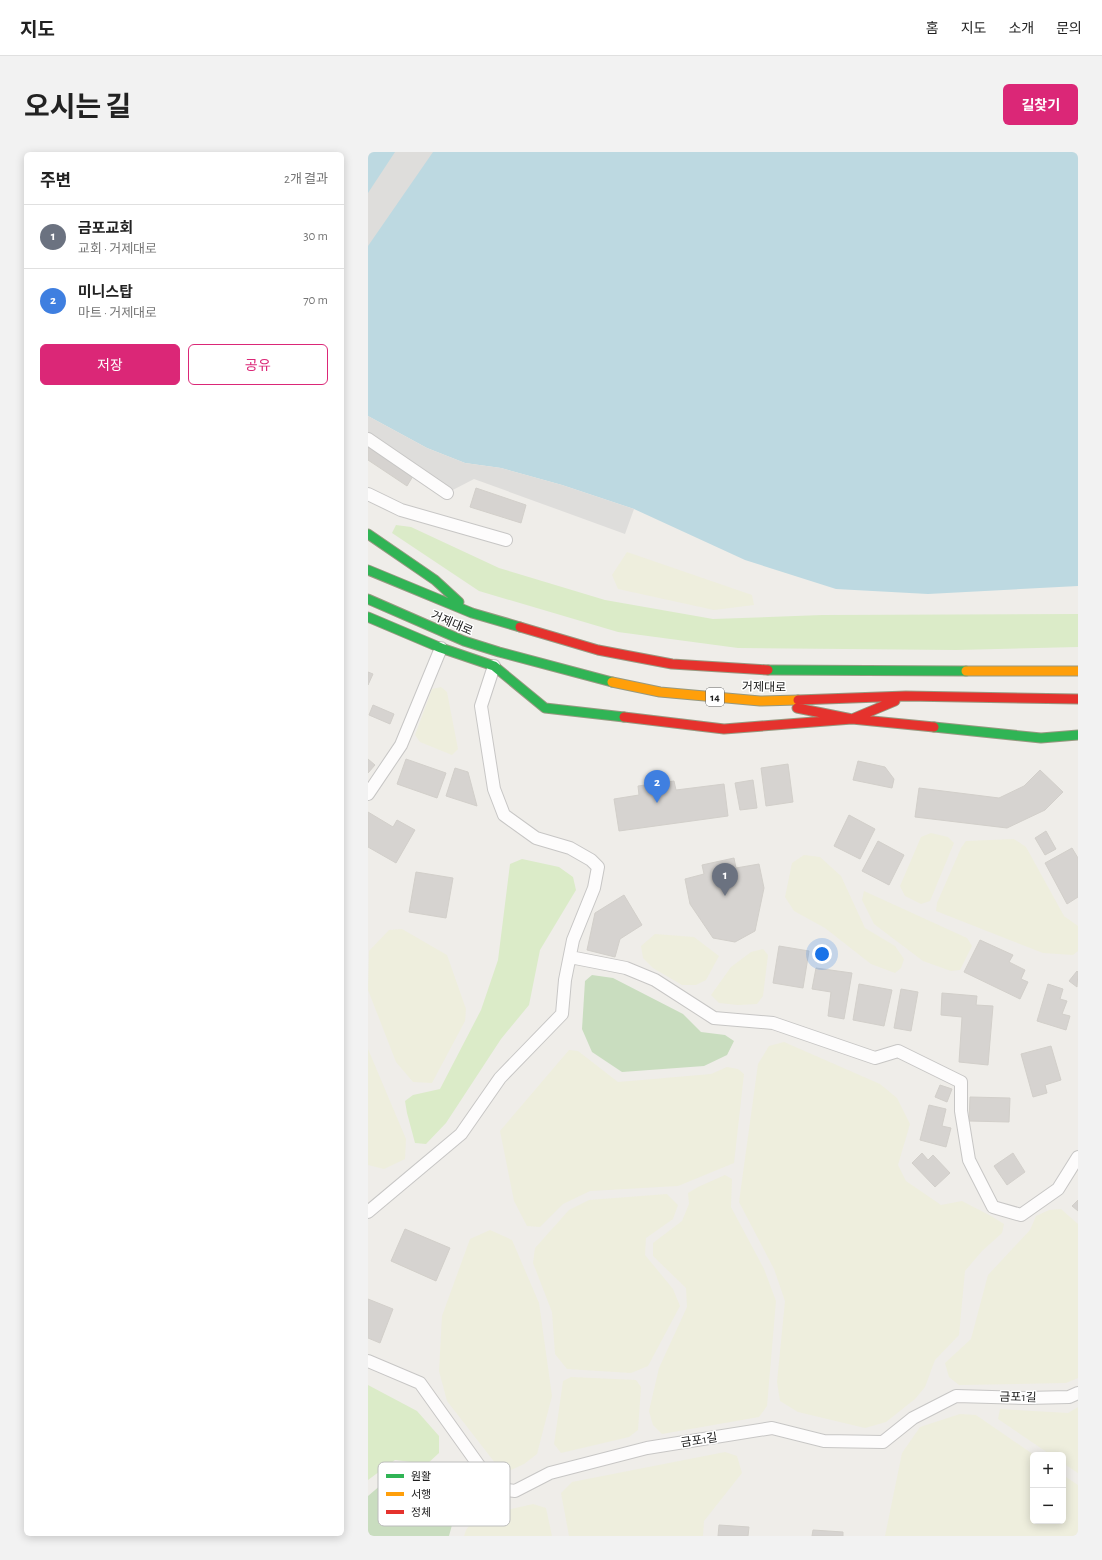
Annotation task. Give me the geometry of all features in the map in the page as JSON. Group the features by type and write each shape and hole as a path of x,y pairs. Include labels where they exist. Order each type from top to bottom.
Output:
{"main road":[{"path":"368,534 435,580 472,614"},
{"name":"거제대로","path":"368,570 472,614 598,650 672,664 762,670 1078,672"},
{"name":"거제대로","path":"368,599 464,642 591,677 660,692 760,701 906,696 1078,699"},
{"path":"368,618 441,648 494,666 509,668"},
{"path":"464,642 545,708 724,729 852,719 906,696"},
{"path":"1051,671 1078,666"},
{"path":"531,670 591,677"},
{"path":"760,701 852,719 1041,738 1078,735"}],"lane":[{"path":"368,439 447,493"},
{"path":"368,494 401,510 506,540"},
{"path":"368,794 402,745 441,648"},
{"path":"368,1212 462,1134 500,1078 562,1014 565,980 573,940 594,888 598,867 592,860 570,848 536,838 504,816 494,789 481,706 494,666"},
{"path":"570,957 626,968 648,977 684,997 714,1018 773,1023 875,1058 898,1051 961,1082 961,1111 969,1160 993,1207 1021,1215 1058,1189 1078,1157"},
{"name":"금포1길","path":"368,1361 420,1384 476,1462"},
{"name":"금포1길","path":"510,1490 515,1491 550,1473 647,1448 772,1428 824,1441 883,1442 913,1418 956,1396 1026,1398 1069,1397 1078,1394"}],"green space":[{"path":"396,525 411,527 499,568 605,600 713,619 822,615 1078,614 1078,647 956,650 738,648 618,632 479,591 392,533"},
{"path":"627,552 752,595 754,605 714,610 618,589 612,575"},
{"path":"441,687 447,692 458,749 452,755 420,742 415,735 432,689"},
{"path":"931,833 948,837 954,843 930,901 921,904 905,896 900,886 921,837"},
{"path":"1014,839 1026,847 1064,916 1078,926 1078,951 1073,955 1043,953 936,911 937,903 961,848 966,841"},
{"path":"804,855 820,857 841,876 865,928 895,946 904,959 901,968 895,973 871,964 825,928 794,911 785,897 792,863"},
{"path":"522,859 559,867 573,877 576,890 540,950 529,1005 501,1039 446,1123 426,1144 415,1143 405,1101 413,1095 440,1089 481,1010 498,960 510,864"},
{"path":"864,891 967,938 972,946 960,970 951,971 923,961 874,924 862,900"},
{"path":"402,929 447,955 466,1009 465,1021 432,1083 413,1082 396,1062 368,990 369,951 389,930"},
{"path":"655,934 694,937 719,956 706,980 696,985 682,985 653,968 643,958 641,946"},
{"path":"763,949 768,955 763,996 757,1004 738,1005 719,1003 711,995 731,967 751,952"},
{"path":"592,975 613,978 683,1014 701,1032 725,1035 734,1041 727,1055 704,1066 622,1072 592,1052 582,1029 585,981"},
{"path":"784,1042 880,1084 897,1098 910,1124 898,1165 906,1181 941,1205 962,1201 1004,1224 1002,1233 982,1251 965,1271 959,1335 935,1360 925,1387 915,1399 886,1422 865,1428 798,1412 780,1401 777,1382 785,1301 774,1269 739,1202 758,1064 769,1046"},
{"path":"368,1049 406,1139 405,1159 384,1169 368,1165"},
{"path":"569,1050 578,1051 618,1082 711,1074 727,1067 738,1069 744,1074 734,1163 678,1186 590,1191 563,1204 540,1227 527,1226 514,1201 500,1131"},
{"path":"725,1175 732,1179 731,1207 764,1269 776,1301 767,1406 759,1417 662,1434 653,1425 649,1411 659,1368 687,1307 686,1288 653,1256 653,1243 682,1221 689,1204 688,1193"},
{"path":"667,1194 678,1205 673,1219 646,1238 645,1255 673,1289 680,1306 648,1366 631,1373 567,1369 555,1354 552,1312 533,1263 535,1248 569,1210 589,1200"},
{"path":"1061,1209 1078,1224 1078,1378 1066,1383 959,1385 949,1377 945,1363 971,1339 988,1275 1030,1230 1036,1216 1049,1210"},
{"path":"490,1230 512,1240 539,1303 552,1396 537,1454 524,1464 510,1471 510,1462 494,1462 447,1401 439,1371 442,1316 470,1239"},
{"path":"571,1377 636,1380 641,1387 638,1430 629,1437 561,1453 554,1444 563,1381"},
{"path":"368,1385 417,1411 439,1436 439,1453 429,1462 395,1460 392,1462 378,1462 378,1473 368,1480"},
{"path":"1078,1407 1078,1473 1066,1465 1066,1452 1047,1452 998,1419 1000,1409 1068,1413"},
{"path":"960,1414 976,1415 1030,1452 1030,1524 1066,1524 1066,1477 1078,1485 1078,1536 885,1536 902,1453 920,1427"},
{"path":"725,1452 737,1456 742,1473 704,1521 703,1536 569,1536 561,1493 572,1482"},
{"path":"378,1487 378,1526 452,1526 449,1536 368,1536 368,1496"},
{"path":"533,1504 546,1508 552,1536 464,1536 469,1526 510,1526 510,1509"}],"water":[{"path":"368,152 1078,152 1078,586 928,594 836,589 745,560 634,509 562,485 501,468 465,463 427,448 368,416"}],"pier":[{"path":"395,152 433,152 368,246 368,193"},
{"path":"368,416 427,448 465,463 501,468 562,485 634,509 625,534 474,479 447,493 368,439"}],"building":[{"path":"368,445 413,476 407,486 368,460"},
{"path":"476,488 526,505 521,523 470,507"},
{"path":"368,672 373,674 368,685"},
{"path":"373,705 394,714 390,724 369,715"},
{"path":"368,759 375,765 368,773"},
{"path":"406,759 446,773 437,798 397,784"},
{"path":"858,761 885,767 894,779 892,788 853,780"},
{"path":"788,764 793,802 766,806 761,768"},
{"path":"455,768 468,772 477,806 446,796"},
{"path":"1040,770 1063,792 1045,810 1007,828 915,817 919,788 999,798 1024,786"},
{"path":"753,780 757,808 740,810 735,783"},
{"path":"674,781 676,790 724,784 728,816 619,831 614,799 639,795 638,786"},
{"path":"368,812 393,827 397,820 415,830 396,863 368,847"},
{"path":"849,815 875,829 860,859 834,846"},
{"path":"1046,831 1056,849 1045,855 1035,838"},
{"path":"878,841 904,855 889,885 862,871"},
{"path":"1072,848 1078,858 1078,897 1067,904 1045,863"},
{"path":"734,858 736,868 759,864 764,888 755,931 735,942 713,938 690,904 685,879 704,874 702,865"},
{"path":"416,872 453,878 446,918 409,912"},
{"path":"624,895 642,925 620,939 615,957 587,950 595,913"},
{"path":"980,940 1013,955 1009,962 1025,970 1021,979 1028,982 1020,999 964,972"},
{"path":"779,946 809,951 803,988 773,983"},
{"path":"816,968 852,973 844,1019 828,1016 831,992 812,989"},
{"path":"1077,971 1078,972 1077,987 1069,981"},
{"path":"859,984 892,990 884,1026 853,1020"},
{"path":"1048,984 1063,989 1060,999 1067,1001 1062,1014 1070,1016 1066,1030 1037,1021"},
{"path":"901,989 918,992 911,1031 894,1028"},
{"path":"942,993 977,996 976,1005 993,1006 988,1065 959,1062 962,1017 941,1015"},
{"path":"1051,1046 1061,1080 1045,1085 1047,1093 1033,1097 1021,1054"},
{"path":"940,1085 952,1089 947,1102 935,1097"},
{"path":"970,1097 1010,1098 1009,1122 969,1121"},
{"path":"929,1105 946,1109 942,1126 951,1128 946,1147 920,1140"},
{"path":"922,1153 928,1160 933,1155 950,1173 935,1187 912,1163"},
{"path":"1013,1153 1025,1172 1007,1185 994,1166"},
{"path":"1078,1200 1078,1211 1072,1206"},
{"path":"405,1229 450,1248 436,1281 391,1261"},
{"path":"368,1299 393,1309 380,1343 368,1338"},
{"path":"719,1525 749,1527 748,1536 718,1536"},
{"path":"813,1530 843,1532 843,1536 812,1536"}],"traffic: fast":[{"path":"368,534 435,580 459,602"},
{"path":"368,570 472,613 520,627"},
{"path":"368,599 464,641 499,652 612,682"},
{"path":"368,617 441,648 494,666 545,708 624,717"},
{"path":"768,670 966,671"},
{"path":"934,727 1041,738 1078,735"}],"traffic: slow":[{"path":"966,671 1078,671"},
{"path":"612,682 660,692 760,701 798,700"}],"traffic: jam":[{"path":"520,627 598,650 672,664 768,670"},
{"path":"798,700 906,696 1078,699"},
{"path":"797,708 852,719 895,701"},
{"path":"624,717 724,729 852,719 934,727"}],"place":[{"name":"미니스탑","path":"657,803"},
{"name":"금포교회","path":"725,896"}]}
